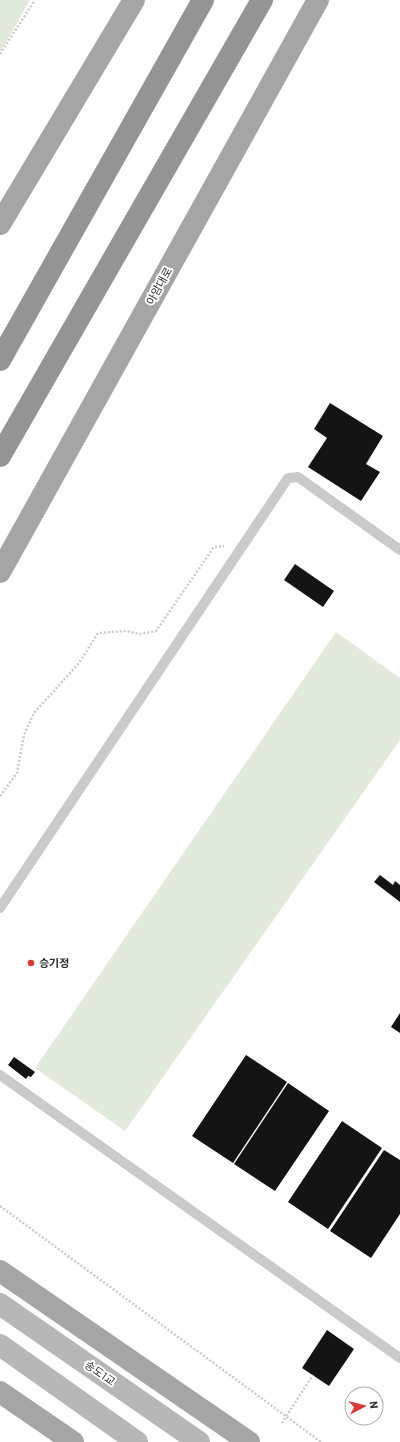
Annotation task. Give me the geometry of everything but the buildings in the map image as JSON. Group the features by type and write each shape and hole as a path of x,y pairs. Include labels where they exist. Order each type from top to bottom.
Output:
{"highway":[{"path":"0,360 202,0"},
{"path":"0,456 262,0"}],"main road":[{"path":"0,224 134,0"},
{"name":"아암대로","path":"0,572 318,0"},
{"path":"0,1271 249,1442"},
{"name":"송도1교","path":"0,1304 199,1442"},
{"path":"0,1345 137,1442"},
{"path":"0,1392 73,1442"}],"lane":[{"path":"0,908 288,478 298,477 400,550"},
{"path":"0,1075 400,1358"}],"path":[{"path":"0,54 35,0"},
{"path":"0,796 17,773 24,735 34,713 79,663 98,633 126,631 140,634 156,631 214,547 229,545"},
{"path":"0,1206 321,1442"},
{"path":"282,1423 313,1375"}],"green space":[{"path":"0,0 30,0 0,53"},
{"path":"336,632 400,678 400,740 125,1131 35,1068"}],"place":[{"name":"승기정","path":"31,963"}]}
